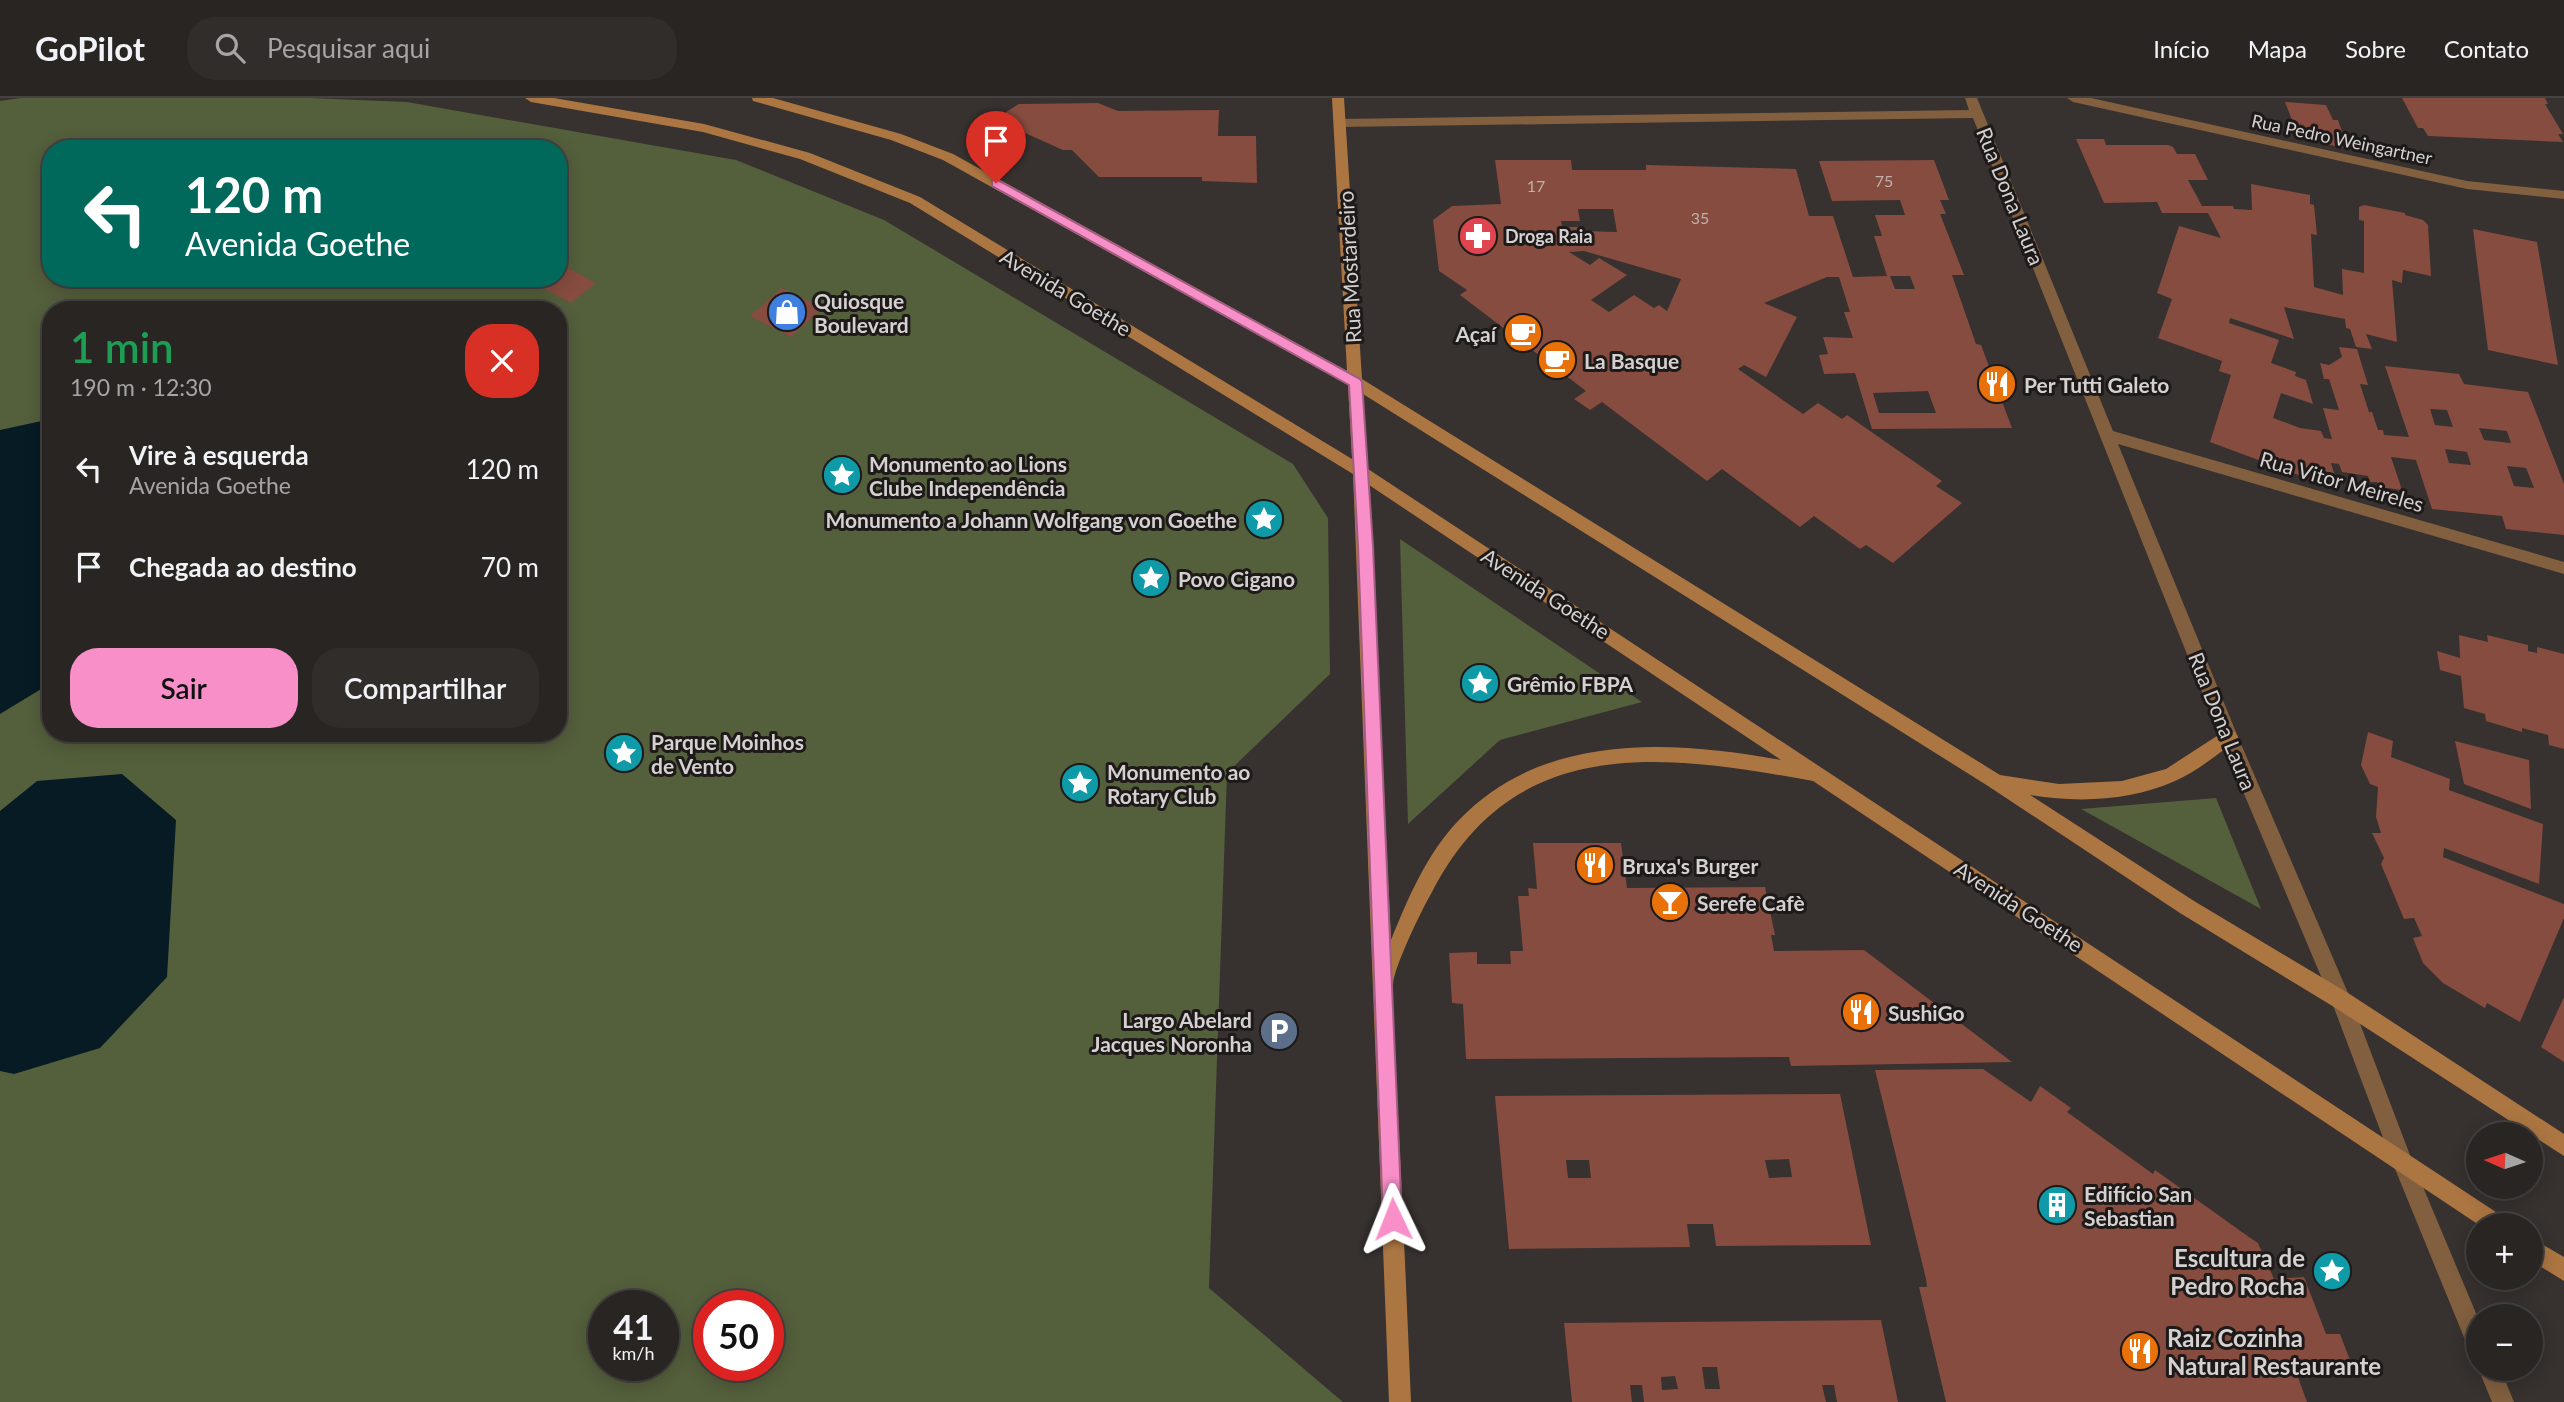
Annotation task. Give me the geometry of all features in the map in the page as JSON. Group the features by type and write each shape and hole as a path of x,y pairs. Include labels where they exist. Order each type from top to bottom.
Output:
{"main road":[{"name":"Avenida Goethe","path":"531,98 704,128 805,156 915,200 1360,471 2242,1053 2479,1213"},
{"path":"758,98 896,138 948,157 1355,382 1994,781 2187,907 2341,1000 2564,1146"},
{"name":"Rua Mostardeiro","path":"1338,98 1360,471 1400,1402"},
{"path":"1994,781 2059,792 2122,789 2171,775 2229,737"},
{"path":"1383,981 1405,926 1434,869 1451,843 1486,806 1533,777 1591,757 1645,754 1741,761 1820,775"},
{"path":"2543,1256 2564,1270"}],"street":[{"name":"Rua Dona Laura","path":"1971,98 2229,737 2341,1000 2403,1164 2466,1315"},
{"name":"Rua Pedro Weingartner","path":"2073,98 2468,185 2564,195"},
{"path":"1340,123 1978,114"},
{"name":"Rua Vitor Meireles","path":"2108,435 2564,568"},
{"path":"2494,1381 2503,1402"}],"green space":[{"name":"Parque Moinhos de Vento","path":"21,98 310,98 407,102 736,160 884,220 1293,464 1328,518 1330,674 1227,773 1209,1288 1343,1402 0,1402 0,101"},
{"path":"1400,539 1642,702 1500,740 1408,824"},
{"path":"2216,798 2261,909 2081,809"}],"water":[{"path":"42,421 42,688 0,714 0,430"},
{"path":"122,774 176,820 167,977 100,1048 14,1074 0,1071 0,811 37,781"}],"building":[{"path":"2402,98 2545,98 2548,104 2545,104 2563,134 2558,134 2563,142 2428,136 2423,128 2418,128"},
{"path":"2285,102 2326,105 2333,120 2338,120 2344,138 2371,146 2371,154 2299,138"},
{"path":"1098,103 1118,111 1219,110 1218,136 1256,136 1257,183 1202,181 1202,177 1099,177 1072,150 1063,150 1005,124 1006,112 1019,104"},
{"path":"2076,139 2104,139 2106,145 2168,145 2173,147 2177,154 2195,154 2208,180 2188,180 2202,206 2233,206 2234,209 2252,210 2251,184 2310,195 2310,204 2314,205 2317,235 2311,234 2314,287 2343,295 2342,269 2364,273 2364,221 2359,220 2359,207 2364,205 2405,213 2423,220 2428,225 2431,276 2403,270 2402,283 2392,280 2397,342 2366,334 2372,349 2356,347 2350,329 2346,328 2345,319 2284,307 2294,339 2230,318 2229,323 2279,340 2271,363 2296,372 2295,376 2306,380 2313,404 2281,393 2273,418 2300,428 2321,431 2324,438 2332,439 2323,408 2339,410 2329,379 2324,379 2320,363 2329,365 2342,357 2339,347 2357,349 2368,385 2360,384 2369,412 2372,412 2378,430 2383,430 2384,435 2409,437 2385,366 2459,374 2464,384 2528,392 2564,484 2564,535 2506,529 2502,516 2432,509 2416,460 2391,457 2402,490 2379,487 2377,482 2370,482 2368,476 2342,472 2339,464 2331,463 2339,490 2210,442 2231,375 2219,371 2222,361 2158,338 2172,299 2157,293 2179,226 2221,238 2208,213 2162,213 2157,202 2104,203","holes":["2430,409 2447,410 2453,427 2435,425","2479,428 2507,431 2511,443 2484,440","2445,449 2467,452 2471,465 2449,463","2507,466 2526,468 2534,488 2514,486"]},
{"path":"1495,160 1571,160 1572,170 1646,170 1646,165 1796,169 1809,216 1833,216 1853,277 1887,276 1874,236 1882,236 1875,215 1905,215 1900,200 1832,201 1819,161 1934,160 1949,200 1940,200 1946,214 1940,214 1964,275 1952,275 1976,344 1981,345 2012,428 1872,429 1855,373 1824,374 1819,355 1828,354 1823,337 1853,338 1844,312 1850,312 1839,277 1827,277 1764,303 1797,317 1766,377 1744,365 1738,369 1803,414 1818,403 1842,419 1847,415 1942,481 1936,486 1962,503 1893,563 1866,545 1860,549 1814,516 1800,527 1722,469 1707,481 1602,402 1590,410 1574,399 1586,391 1460,295 1467,290 1439,271 1433,220 1452,206 1501,204","holes":["1578,209 1613,209 1617,232 1581,231 1581,227 1562,227 1561,221 1580,221","1584,251 1681,279 1667,311 1659,305 1654,308 1634,295 1609,312 1591,300 1627,275 1599,258 1590,265 1569,252","1890,276 1910,276 1915,289 1895,289","1928,391 1936,413 1879,413 1873,393"]},
{"path":"2473,229 2537,242 2558,365 2488,350"},
{"path":"567,268 596,283 571,303 541,287 567,287"},
{"name":"Quiosque Boulevard","path":"782,288 823,308 791,337 750,316"},
{"path":"2459,635 2488,642 2487,635 2528,645 2528,651 2537,653 2537,647 2564,654 2564,749 2549,745 2548,735 2522,728 2522,732 2486,721 2485,714 2464,708 2461,676 2440,670 2437,651 2460,658"},
{"path":"2368,732 2393,741 2391,757 2450,779 2449,790 2543,824 2539,884 2444,848 2443,857 2564,904 2564,918 2520,1022 2487,1003 2485,1008 2443,983 2423,963 2413,938 2422,936 2414,918 2404,919 2381,864 2384,858 2372,833 2381,833 2376,817 2378,787 2370,784 2361,765"},
{"path":"2455,741 2529,760 2531,809 2464,784"},
{"path":"1533,843 1621,843 1627,888 1765,887 1775,935 1771,935 1774,951 1864,950 2012,1062 1791,1066 1789,1057 1466,1059 1463,1004 1452,1003 1449,953 1477,952 1477,964 1511,964 1510,951 1523,951 1518,896 1529,896 1528,888 1537,889"},
{"path":"2564,997 2564,1062 2541,1047"},
{"path":"1983,1069 2031,1102 2040,1086 2071,1108 2067,1112 2153,1174 2155,1170 2258,1243 2274,1279 2304,1277 2326,1334 2340,1334 2353,1368 2295,1369 2307,1402 1946,1402 1919,1287 1927,1287 1926,1279 1875,1070"},
{"path":"1840,1094 1871,1245 1716,1246 1713,1224 1687,1224 1690,1247 1509,1249 1495,1096","holes":["1789,1159 1792,1177 1769,1178 1765,1160","1566,1160 1589,1160 1591,1178 1568,1178"]},
{"path":"1881,1320 1898,1402 1837,1402 1834,1385 1822,1385 1826,1402 1644,1402 1642,1385 1630,1385 1632,1402 1572,1402 1564,1323","holes":["1702,1367 1717,1367 1720,1389 1705,1389","1675,1376 1678,1389 1662,1390 1661,1377"]}],"place":[{"name":"Droga Raia","path":"1478,236"},
{"name":"Quiosque Boulevard","path":"787,312"},
{"name":"Açaí","path":"1523,333"},
{"name":"La Basque","path":"1557,360"},
{"name":"Per Tutti Galeto","path":"1997,384"},
{"name":"Monumento ao Lions Clube Independência","path":"842,475"},
{"name":"Monumento a Johann Wolfgang von Goethe","path":"1264,519"},
{"name":"Povo Cigano","path":"1151,578"},
{"name":"Grêmio FBPA","path":"1480,683"},
{"name":"Parque Moinhos de Vento","path":"624,753"},
{"name":"Monumento ao Rotary Club","path":"1080,783"},
{"name":"Bruxa's Burger","path":"1595,865"},
{"name":"Serefe Cafè","path":"1670,902"},
{"name":"SushiGo","path":"1861,1012"},
{"name":"Largo Abelard Jacques Noronha","path":"1279,1031"},
{"name":"Edifício San Sebastian","path":"2057,1205"},
{"name":"Escultura de Pedro Rocha","path":"2332,1271"},
{"name":"Raiz Cozinha Natural Restaurante","path":"2140,1351"}],"route":[{"path":"996,183 1355,382 1365,546 1393,1219"}]}
